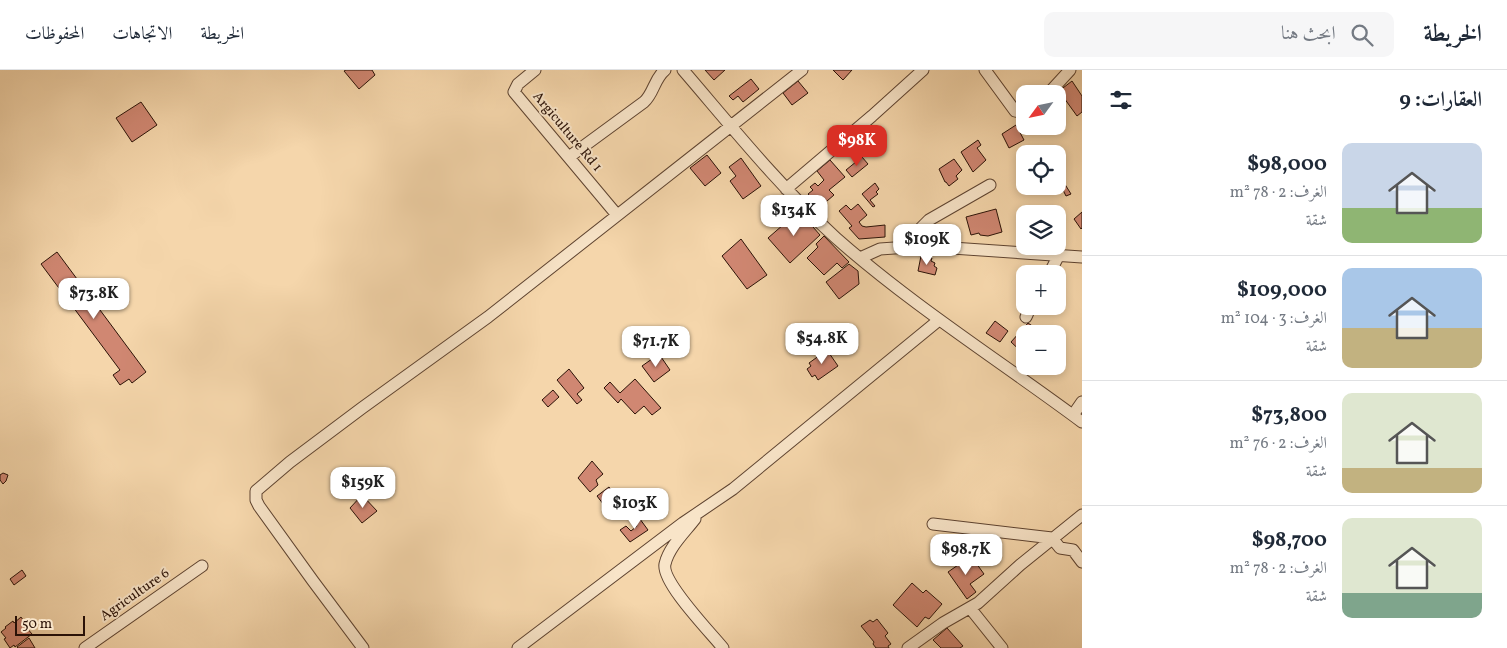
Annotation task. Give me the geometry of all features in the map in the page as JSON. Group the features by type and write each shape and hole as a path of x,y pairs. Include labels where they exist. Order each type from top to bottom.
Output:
{"street":[{"name":"Argiculture Rd 1","path":"535,70 518,84 514,92 617,215"},
{"path":"569,157 644,102 651,94 656,78 665,70"},
{"path":"682,70 809,213 908,298 1077,418 1082,402"},
{"path":"363,648 312,581 259,506 256,500 256,491 319,440 488,317 802,70"},
{"path":"786,189 924,70"},
{"path":"986,70 1016,112"},
{"path":"1056,85 1070,70"},
{"path":"910,247 919,230 929,220 990,185"},
{"path":"860,258 880,249 910,247 1016,253"},
{"path":"1054,265 1060,255 1082,257"},
{"path":"518,648 702,510 733,489 939,320"},
{"path":"702,510 671,551 665,564 665,573 679,596 723,648"},
{"path":"908,648 989,594 1052,538 1082,515"},
{"path":"933,524 1052,538 1060,548 1073,550 1082,562"},
{"name":"Agriculture 6","path":"85,648 202,566"},
{"path":"970,608 1002,648"}],"building":[{"path":"372,70 375,75 359,89 344,71"},
{"path":"705,70 725,70 714,80"},
{"path":"833,70 852,70 843,80"},
{"path":"751,79 759,89 743,102 738,96 733,100 729,96"},
{"path":"798,81 808,93 792,105 783,93"},
{"path":"1072,81 1082,96 1082,112 1077,116 1066,101 1066,86"},
{"path":"141,102 157,125 132,142 116,118"},
{"path":"1016,125 1016,135 1021,135 1024,140 1009,148 1002,134"},
{"path":"978,140 981,145 977,148 986,160 973,172 961,152"},
{"path":"707,155 721,173 705,186 690,168"},
{"path":"862,157 868,164 852,177 846,170"},
{"path":"741,158 761,186 743,199 730,181 736,176 729,167"},
{"path":"954,159 962,170 956,176 958,179 949,186 939,169"},
{"path":"830,160 845,177 829,190 834,195 820,207 808,194 813,190 810,187 815,183 818,186 824,180 817,171"},
{"path":"875,183 879,189 876,192 878,194 870,200 875,206 873,207 862,194"},
{"path":"1066,186 1071,194 1066,195"},
{"path":"858,204 867,215 859,222 862,226 885,225 885,237 859,239 849,228 852,226 839,211 846,205 851,210"},
{"path":"996,209 1002,232 988,236 980,235 979,233 971,235 966,217"},
{"path":"799,211 820,235 790,263 768,238"},
{"path":"1082,212 1082,228 1081,229 1074,219"},
{"path":"824,236 849,262 842,268 837,263 824,275 807,258 818,247 816,244"},
{"path":"741,239 767,275 747,289 722,256"},
{"path":"57,252 146,372 132,383 129,379 120,385 113,375 120,370 41,264"},
{"path":"921,256 932,258 931,261 935,263 934,266 937,268 935,275 918,271"},
{"path":"849,264 858,271 859,284 839,299 826,282"},
{"path":"995,321 1008,331 1000,342 986,333"},
{"path":"1016,336 1016,347 1011,342"},
{"path":"827,350 838,366 818,380 815,375 812,377 807,369 811,366 809,363"},
{"path":"659,354 670,370 654,382 642,366"},
{"path":"569,369 584,388 577,394 582,400 577,404 557,380"},
{"path":"635,379 661,408 652,415 644,406 635,414 621,399 618,403 604,388 610,382 620,393"},
{"path":"553,390 559,397 548,407 542,400"},
{"path":"592,461 603,474 596,480 598,485 590,492 578,478"},
{"path":"3,473 8,475 3,484 0,480 0,475"},
{"path":"609,487 621,504 610,510 607,509 597,496"},
{"path":"362,495 377,511 362,523 350,508"},
{"path":"637,515 648,530 630,542 620,530 626,526 631,531 637,526 632,518"},
{"path":"971,556 984,574 970,584 976,592 967,599 948,572"},
{"path":"22,570 26,576 14,585 10,579"},
{"path":"912,583 923,593 926,590 942,604 929,619 925,617 917,627 893,605"},
{"path":"21,617 26,624 23,626 32,634 15,647 14,645 10,648 1,632 13,621 14,623"},
{"path":"877,619 888,633 885,636 891,644 888,646 889,648 876,648 873,644 874,642 861,626 870,620 873,622"},
{"path":"947,628 963,646 960,648 941,648 933,640"},
{"path":"29,638 35,648 17,647"}]}
